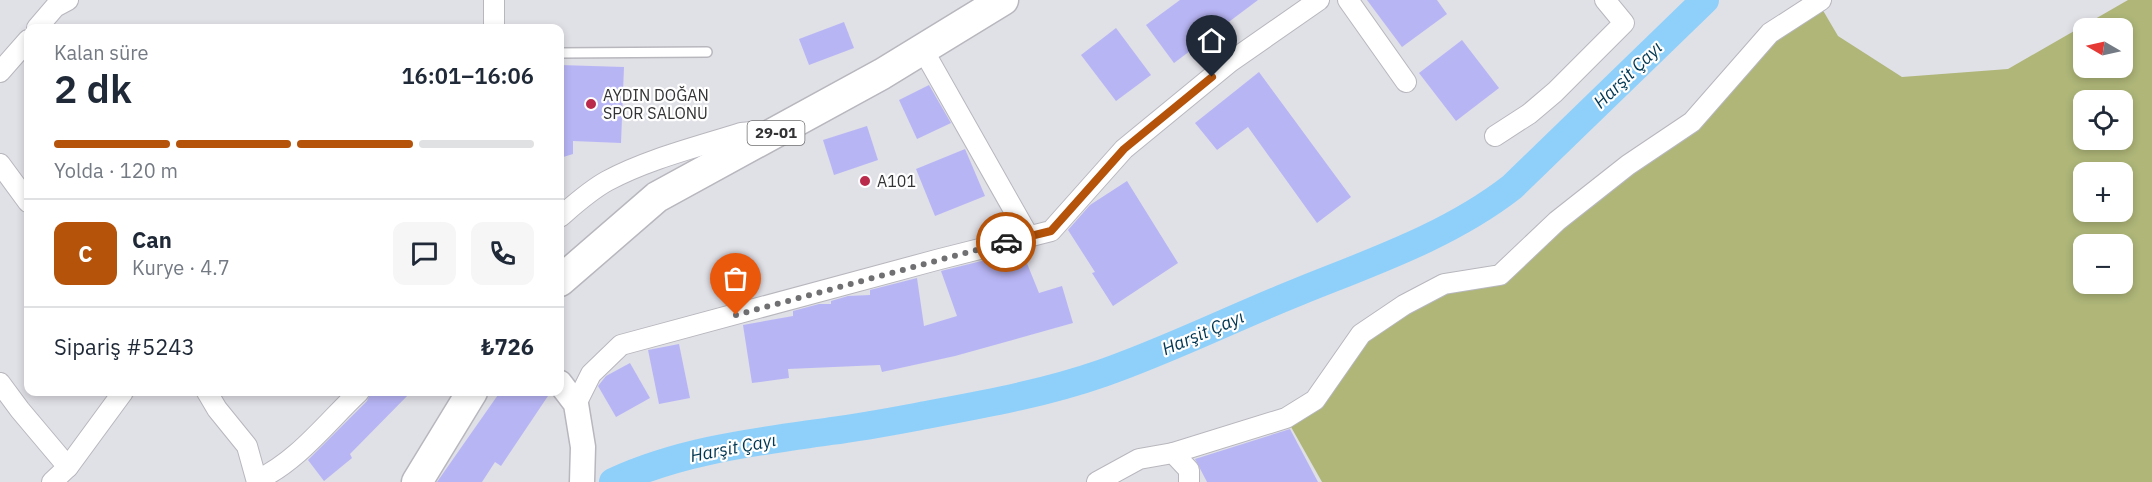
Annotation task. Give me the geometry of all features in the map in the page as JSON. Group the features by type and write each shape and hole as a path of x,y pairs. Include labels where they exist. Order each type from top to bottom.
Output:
{"main road":[{"name":"29-01","path":"564,278 657,197 882,74 1003,0"},
{"path":"417,482 470,396"}],"street":[{"path":"40,24 55,7 68,0"},
{"path":"494,0 494,24"},
{"path":"576,404 591,374 621,345 1051,231 1124,149 1230,62 1319,0"},
{"path":"1348,0 1406,82"},
{"path":"1495,136 1529,114 1555,92 1624,23 1605,0"},
{"path":"1097,482 1139,459 1173,453 1286,418 1315,400 1361,334 1404,305 1444,284 1500,275 1557,221 1592,193 1628,165 1692,122 1770,33 1821,0"},
{"path":"0,72 24,44"},
{"path":"922,48 1029,237"},
{"path":"564,214 590,192 635,169 741,133 752,132 770,137"},
{"path":"0,164 24,197"},
{"path":"0,383 68,467"},
{"path":"564,388 576,404 583,447 582,482"},
{"path":"52,482 68,467 120,396"},
{"path":"209,396 247,446 257,481 292,458 354,396"},
{"path":"1173,453 1189,476"}],"lane":[{"path":"564,53 707,52"}],"green space":[{"path":"2128,0 2152,0 2152,482 1322,482 1286,418 1361,334 1404,305 1500,275 1692,122 1770,33 1818,2 1838,36 1902,77 2008,69 2073,32 2073,78 2133,78 2133,18 2097,18"}],"building":[{"path":"1180,0 1258,0 1174,63 1146,25"},
{"path":"1367,0 1437,0 1447,14 1402,47"},
{"path":"844,22 854,48 809,65 799,39"},
{"path":"1116,28 1151,75 1116,101 1081,55"},
{"path":"1462,40 1499,88 1456,121 1419,73"},
{"name":"AYDIN DOĞAN SPOR SALONU","path":"564,65 624,67 621,143 573,141 573,154 564,157"},
{"path":"1259,72 1351,197 1317,223 1248,127 1217,150 1195,123"},
{"path":"929,85 951,123 917,139 899,100"},
{"path":"867,126 878,160 834,175 823,140"},
{"path":"965,149 985,196 935,216 916,169"},
{"path":"1127,181 1178,263 1113,306 1092,273 1095,272 1068,230 1090,205"},
{"path":"1022,251 1039,293 1062,286 1073,323 955,356 882,372 880,365 788,369 789,378 752,383 743,325 793,316 793,311 819,304 831,304 831,301 848,296 870,295 870,290 917,278 924,326 957,316 941,271"},
{"path":"679,344 690,398 659,404 648,350"},
{"path":"630,363 650,398 616,417 598,386 606,376"},
{"path":"369,396 407,396 350,454 352,458 324,481 308,460 367,401"},
{"path":"497,396 548,396 501,466 495,462 482,482 437,482"},
{"path":"1290,429 1318,482 1207,482 1195,459"}],"waterway":[{"name":"Harşit Çayı","path":"613,482 666,462 720,449 948,411 1081,380 1152,354 1382,259 1462,220 1512,187 1705,0"}],"way so far":[{"path":"736,315 1006,242"}],"place":[{"name":"AYDIN DOĞAN SPOR SALONU","path":"591,104"},
{"name":"A101","path":"865,181"}],"route":[{"path":"1006,242 1051,231 1124,149 1212,77"}]}
